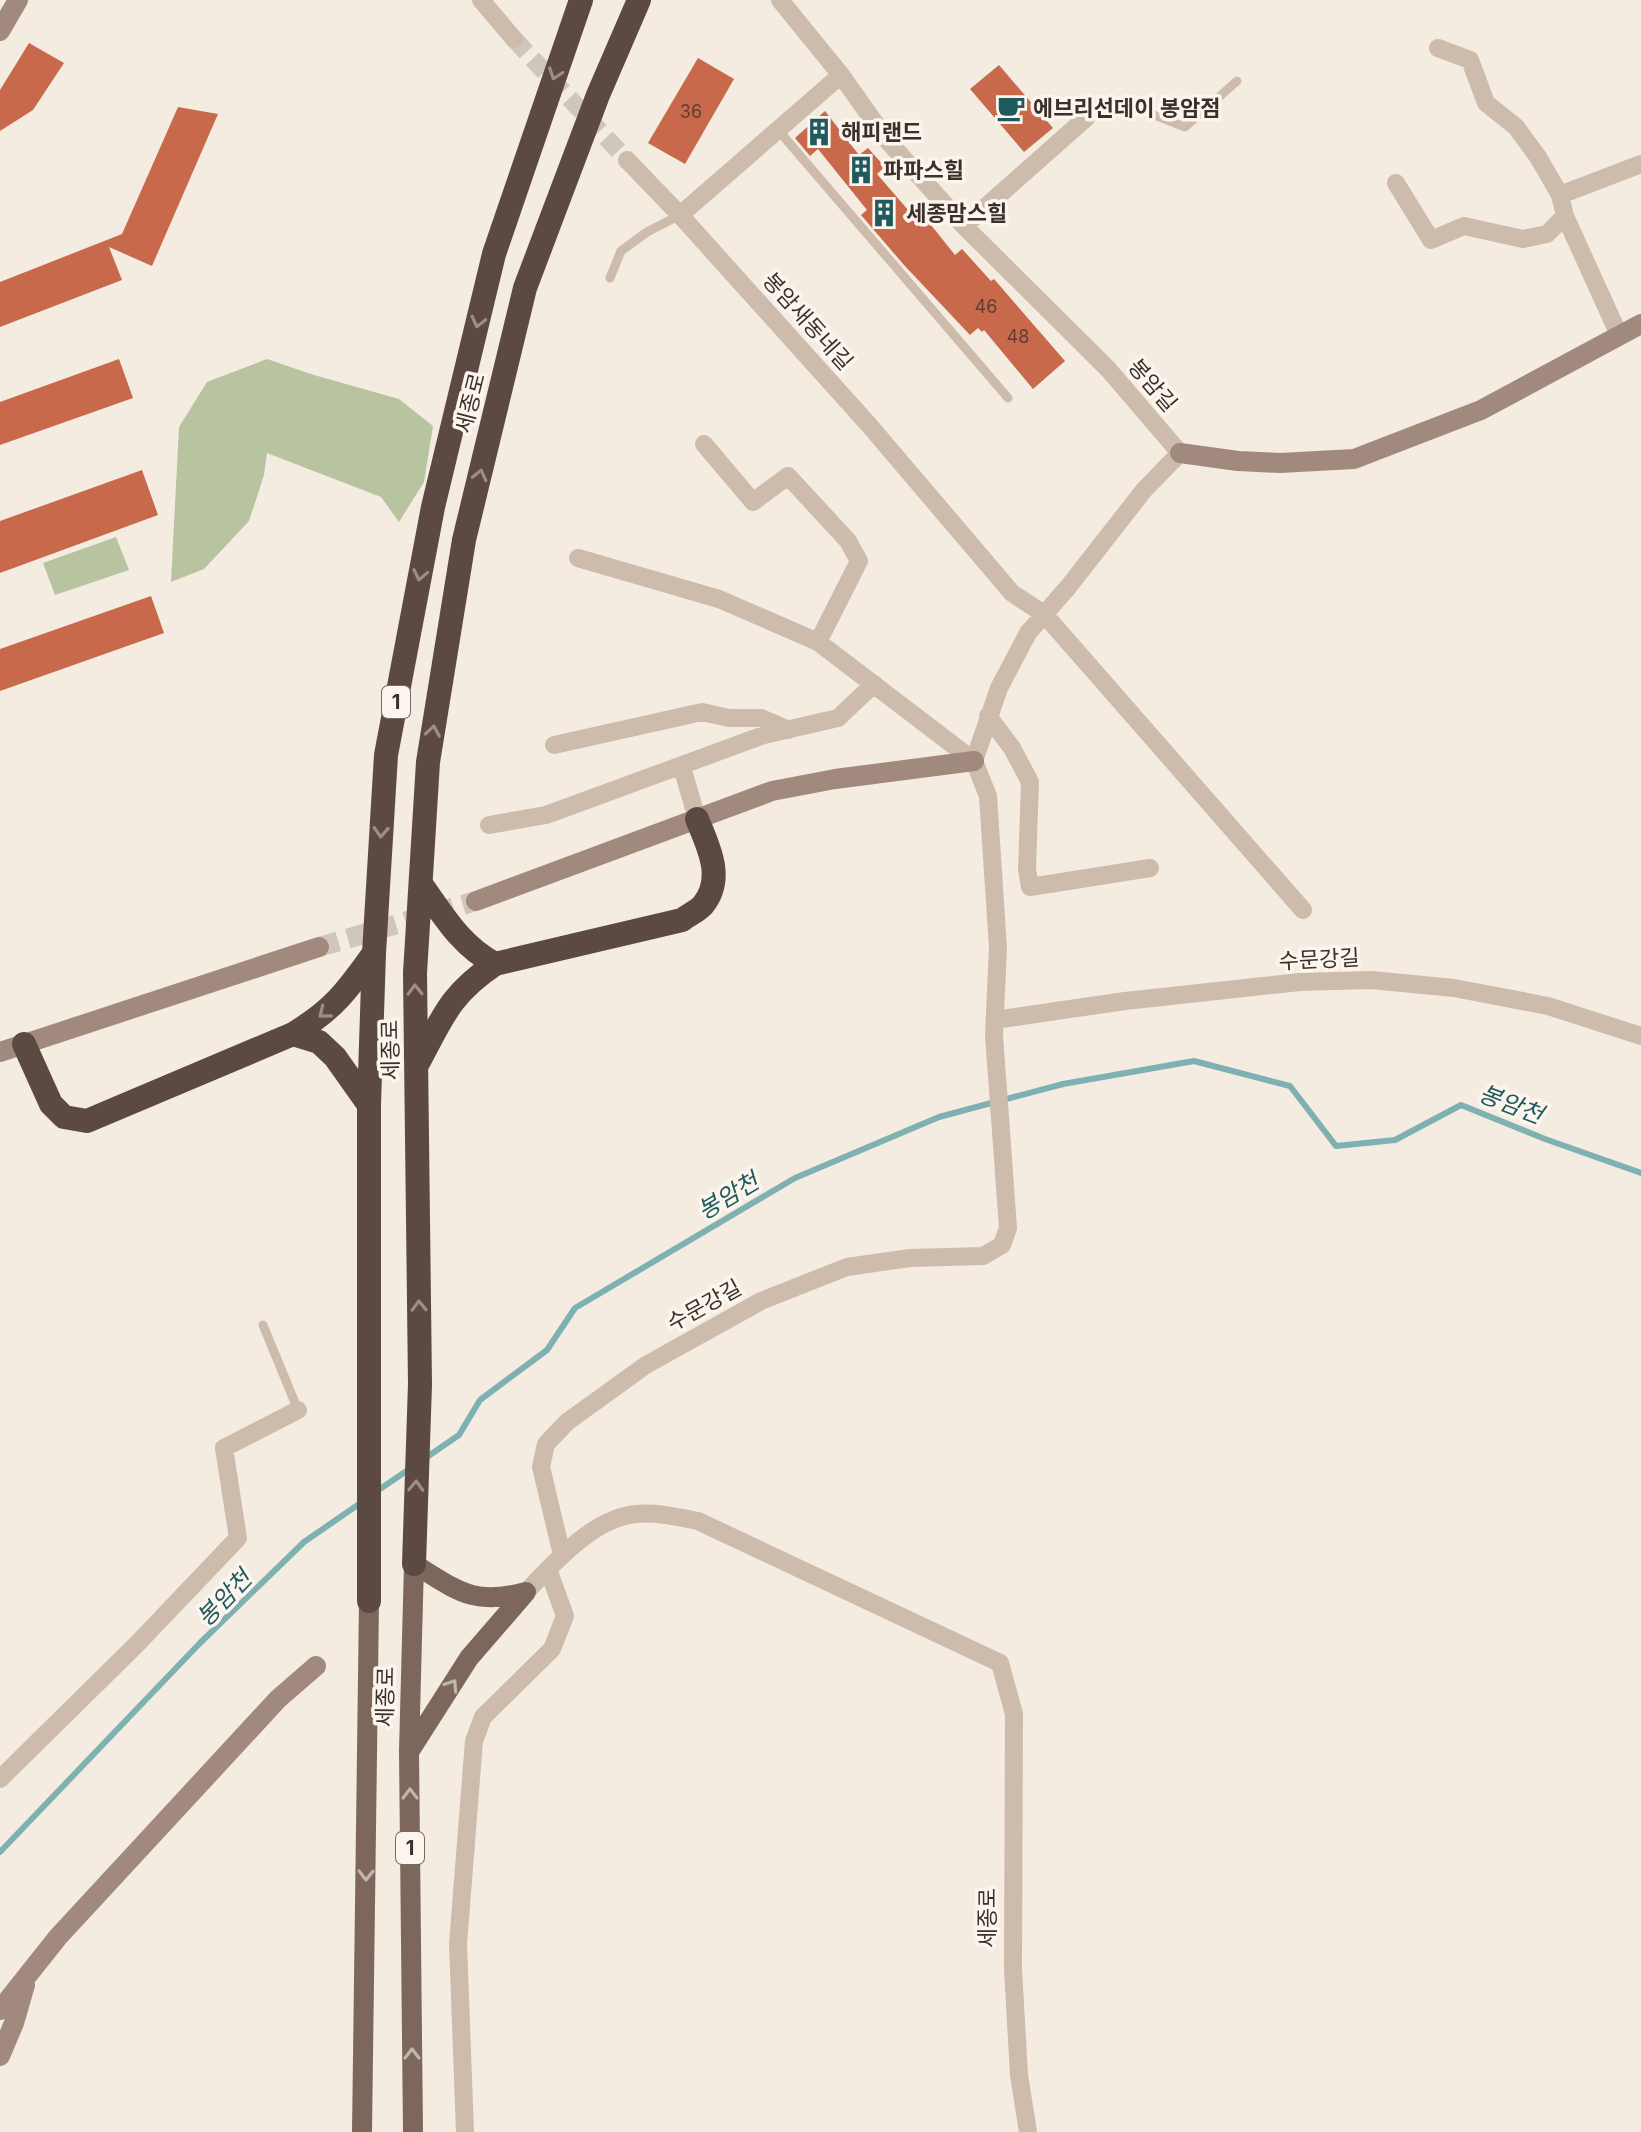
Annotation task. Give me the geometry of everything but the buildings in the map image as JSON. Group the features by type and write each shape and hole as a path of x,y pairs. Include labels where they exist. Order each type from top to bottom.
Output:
{"highway":[{"name":"세종로","path":"369,1601 369,1105 386,755 433,507 494,254 581,0"},
{"name":"세종로","path":"414,1564 420,1384 415,973 428,762 464,540 525,288 598,95 639,0"},
{"path":"416,1067 452,999 470,981 495,964 682,920 703,905 713,885 714,862 697,819"},
{"path":"421,884 461,939 475,953 495,964"},
{"path":"24,1044 51,1104 64,1117 87,1121 293,1034 321,1017 341,999 374,953"},
{"path":"293,1034 319,1042 327,1049 369,1105"}],"main road":[{"path":"414,1564 454,1589 476,1598 498,1599 526,1592"},
{"name":"세종로","path":"413,2132 409,1751 414,1564"},
{"path":"409,1751 469,1658 526,1592"},
{"name":"세종로","path":"363,2128 369,1601"}],"street":[{"path":"0,31 18,0"},
{"path":"481,0 514,39"},
{"name":"봉암길","path":"780,0 841,75 887,140 964,226 1108,369 1180,453"},
{"path":"1438,48 1470,60 1486,103 1516,127 1538,157 1560,195 1565,216 1619,335"},
{"path":"680,215 841,75"},
{"path":"964,226 1086,118"},
{"name":"봉암새동네길","path":"627,160 869,425 1012,593 1044,614 1303,910"},
{"path":"1560,195 1641,164"},
{"path":"1396,183 1431,240 1464,226 1523,239 1547,234 1565,216"},
{"path":"974,761 988,716 1028,633 1144,490 1180,453 1280,463 1354,459 1481,410 1641,324"},
{"path":"704,444 753,502 788,476 848,541 859,561 818,642"},
{"path":"578,558 719,599 818,642 974,761 988,796 998,948 994,1028"},
{"path":"489,825 546,815 764,735 838,718 874,684"},
{"path":"554,745 702,712 729,718 761,718 792,731"},
{"path":"988,716 1012,748 1030,782 1027,869 1030,887 1150,868"},
{"path":"476,901 772,791 835,779 974,761"},
{"path":"682,767 697,819"},
{"path":"0,1052 319,947"},
{"name":"수문강길","path":"562,1555 541,1467 546,1444 567,1422 646,1365 761,1301 847,1267 910,1258 983,1256 1002,1245 1008,1228 994,1028 1125,1001 1300,982 1371,980 1454,988 1548,1006 1641,1036"},
{"path":"0,1779 137,1644 238,1538 224,1448 298,1410"},
{"name":"세종로","path":"526,1592 562,1555 598,1527 633,1514 663,1514 698,1521 1000,1663 1014,1714 1013,1969 1019,2075 1028,2132"},
{"path":"465,2132 458,1944 474,1741 483,1717 552,1649 565,1616 548,1569"},
{"path":"0,2010 58,1937 268,1711 316,1666"},
{"path":"0,2056 14,2023 27,1977"}],"lane":[{"path":"598,95 631,0"},
{"path":"1086,118 1132,106 1185,127 1237,81"},
{"path":"778,130 1008,398"},
{"path":"610,278 621,251 647,232 680,215"},
{"path":"263,1325 298,1410"}],"green space":[{"path":"267,359 399,399 433,426 424,482 399,522 381,497 267,453 264,475 249,521 204,569 171,582 179,427 207,382"},
{"path":"116,537 129,570 55,595 43,563"}],"waterway":[{"name":"봉암천","path":"424,1459 459,1435 480,1400 547,1350 575,1308 795,1178 939,1117 1063,1084 1194,1061 1290,1086 1336,1146 1395,1140 1461,1105 1641,1173"},
{"name":"봉암천","path":"374,1493 411,1468"},
{"name":"봉암천","path":"0,1852 200,1643 304,1542 362,1502"}],"tunnel":[{"path":"514,39 627,160"},
{"path":"319,947 476,901"}],"place":[{"name":"에브리선데이 봉암점","path":"1011,108"},
{"name":"해피랜드","path":"819,132"},
{"name":"파파스힐","path":"861,170"},
{"name":"세종맘스힐","path":"884,213"}]}
